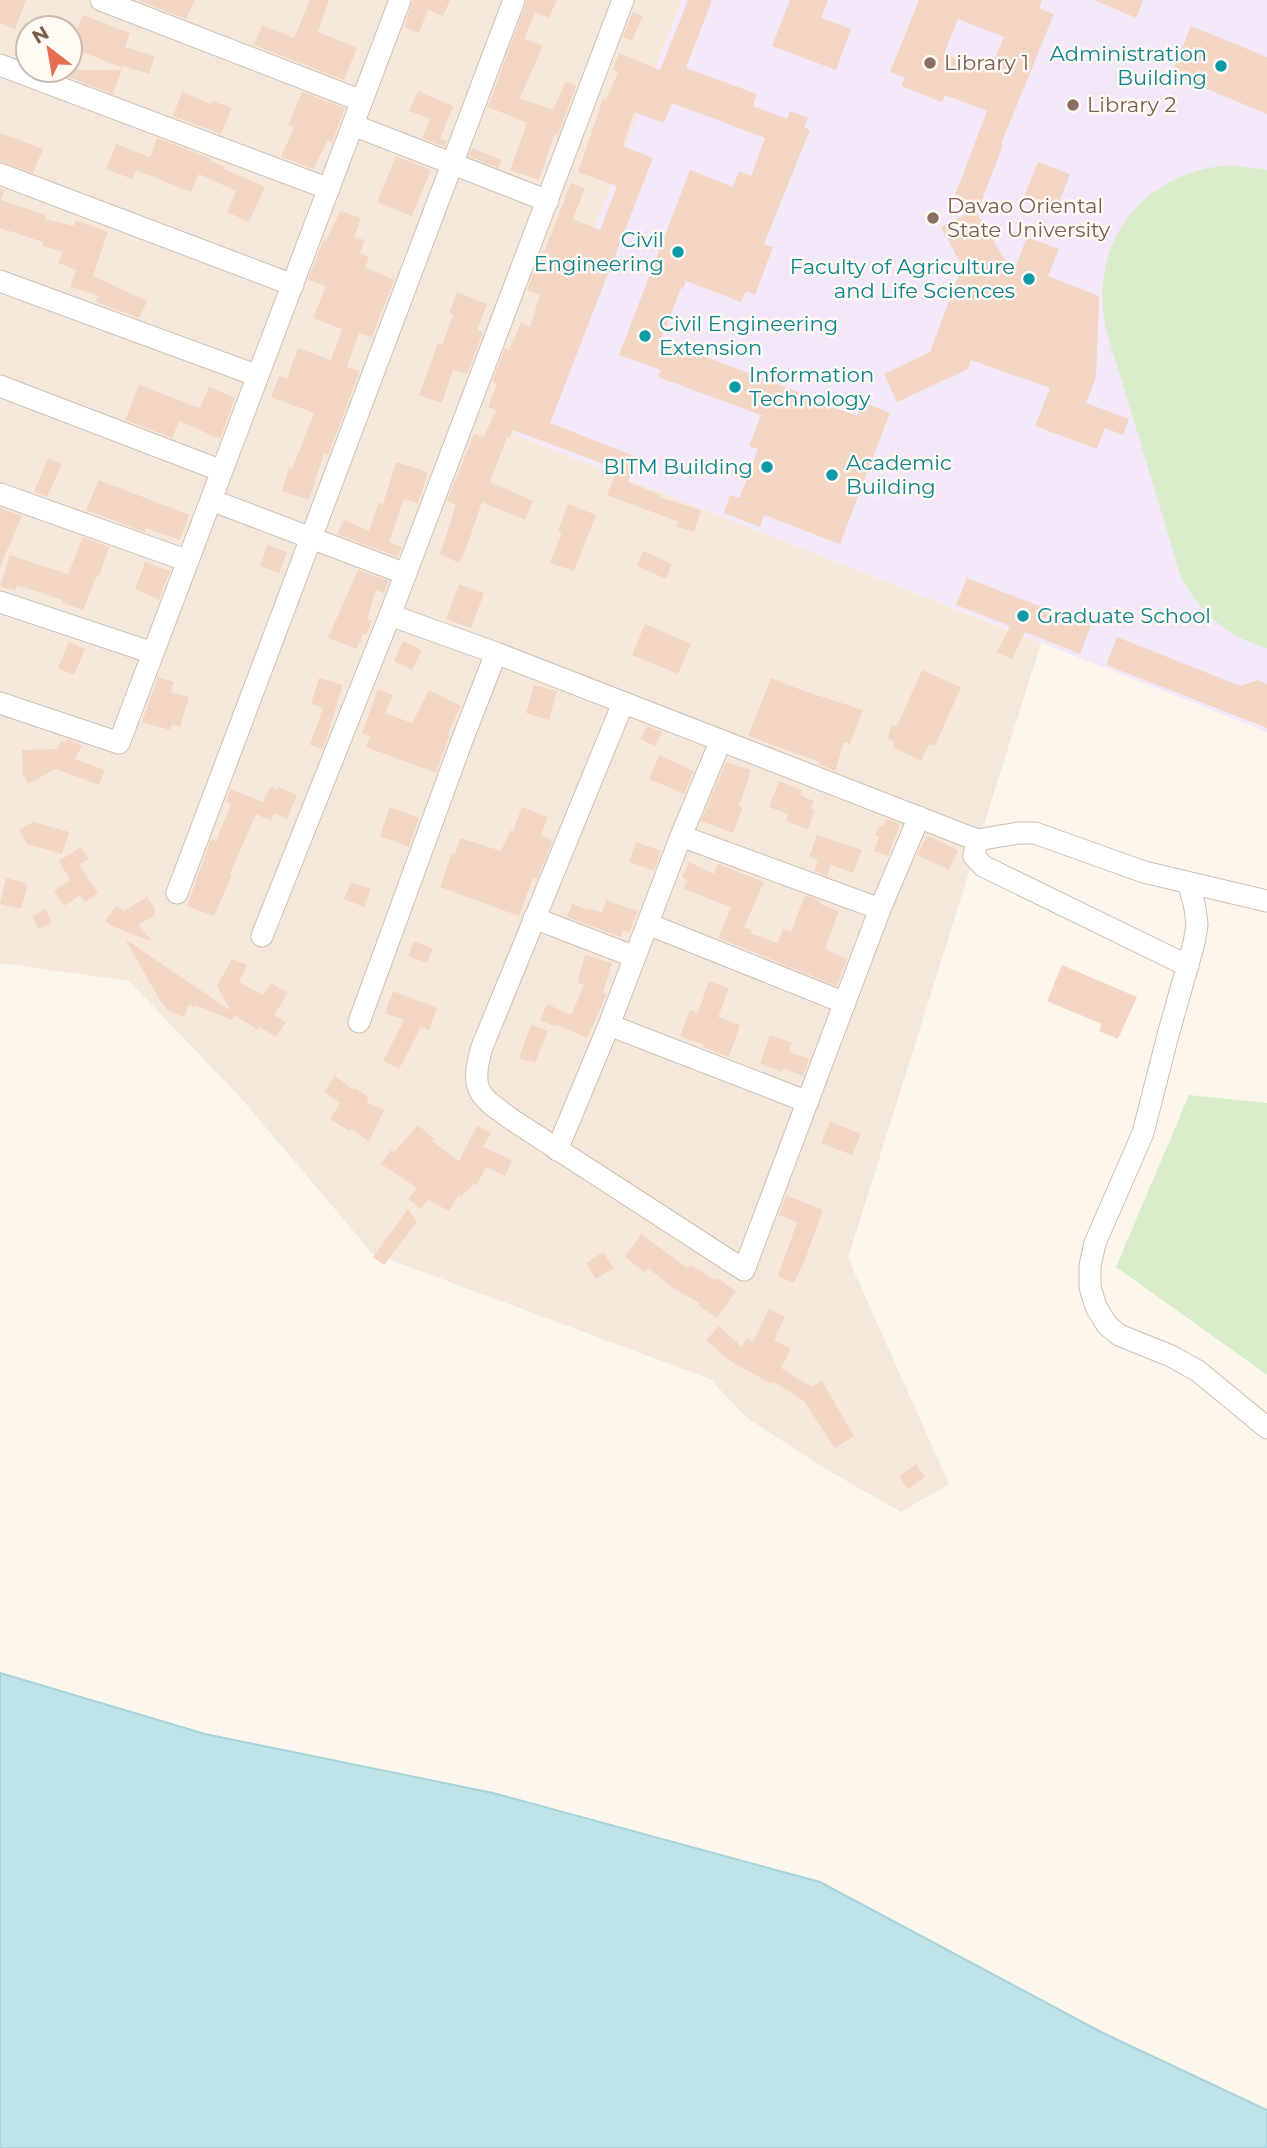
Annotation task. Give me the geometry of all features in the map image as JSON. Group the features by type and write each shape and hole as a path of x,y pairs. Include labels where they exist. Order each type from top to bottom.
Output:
{"street":[{"path":"101,0 362,100"},
{"path":"177,893 514,0"},
{"path":"262,936 406,575 623,0"},
{"path":"0,703 119,743 353,125 397,1"},
{"path":"0,65 329,189"},
{"path":"353,125 548,201"},
{"path":"0,174 293,285"},
{"path":"0,281 258,376"},
{"path":"0,386 222,471"},
{"path":"0,494 188,561"},
{"path":"211,500 406,575"},
{"path":"0,602 153,653"},
{"path":"390,615 496,653 977,840 1035,833 1105,860 1189,884 1267,901"},
{"path":"359,1022 496,653"},
{"path":"623,703 482,1047 476,1082 482,1096 495,1108 744,1270 880,909 919,817"},
{"path":"556,1150 609,1026 681,836 722,740"},
{"path":"681,836 880,909"},
{"path":"977,840 974,856 983,866 1188,966"},
{"path":"1189,884 1197,925 1188,966 1143,1133 1095,1243 1090,1266 1090,1287 1101,1316 1119,1335 1171,1356 1198,1371 1267,1428"},
{"path":"534,918 635,957"},
{"path":"648,924 845,1003"},
{"path":"609,1026 808,1102"}],"shaded area":[{"path":"0,0 682,0 516,435 1041,643 848,1258 949,1484 901,1512 829,1471 747,1418 710,1379 372,1253 240,1097 129,981 0,963"},
{"name":"Davao Oriental State University","path":"682,0 1267,0 1267,732 516,435"}],"green space":[{"path":"1231,165 1267,170 1267,648 1240,638 1216,622 1197,601 1181,577 1106,329 1102,298 1105,268 1114,241 1128,217 1148,197 1172,181 1200,170"},
{"path":"1189,1095 1267,1103 1267,1375 1116,1267"}],"water":[{"path":"0,1673 205,1734 493,1793 820,1882 1101,2032 1267,2110 1267,2148 0,2148"}],"building":[{"path":"0,0 26,0 21,14 14,14 14,29 0,23"},
{"path":"137,0 195,0 186,19"},
{"path":"310,0 329,0 318,32 357,48 344,80 254,45 262,25 294,38"},
{"path":"413,0 450,0 443,16 428,10 419,33 404,27"},
{"path":"527,0 557,0 549,18 535,12 524,39 543,46 520,98 553,110 566,81 576,86 558,135 555,133 539,180 510,170 527,123 488,107"},
{"path":"688,0 712,0 686,68 757,94 753,106 787,119 790,111 808,118 804,127 810,130 764,244 773,247 755,295 746,291 741,302 686,281 661,340 857,416 863,402 890,413 840,544 764,515 760,527 724,513 730,495 739,498 745,484 758,449 749,446 761,415 658,377 661,370 619,355 690,170 733,187 739,171 751,176 765,138 672,103 664,123 634,112 623,146 653,158 550,423 637,457 628,482 660,495 659,497 701,510 694,532 677,527 679,522 607,495 617,469 513,430 509,438 507,437 490,482 533,501 525,520 482,502 459,563 440,554 456,505 447,501 474,434 484,437 496,410 488,407 497,384 492,382 505,348 509,350 521,323 530,327 540,295 527,290 542,251 544,252 571,183 585,188 573,219 600,230 617,186 578,172 603,99 606,100 618,72 613,70 619,53 660,70"},
{"path":"790,0 828,0 821,18 851,29 836,70 772,46"},
{"name":"Library 1","path":"919,0 1042,0 1039,8 1054,14 1001,144 1003,145 980,205 955,195 987,111 945,95 942,102 901,86 905,78 890,72","holes":["958,19 1004,37 989,72 944,54"]},
{"path":"1094,0 1143,0 1136,18"},
{"path":"633,12 643,16 632,40 623,37"},
{"path":"84,15 130,33 125,47 155,56 149,74 123,68 84,53"},
{"name":"Administration Building","path":"1191,26 1267,57 1267,114 1171,74"},
{"path":"84,70 122,70 113,94 84,83"},
{"path":"418,91 453,106 440,139 447,141 445,147 422,138 430,119 409,111"},
{"path":"182,92 211,104 212,101 232,108 221,134 173,116"},
{"path":"302,92 345,108 332,143 327,141 314,169 281,157 294,127 288,125"},
{"path":"0,133 43,149 33,173 0,161"},
{"path":"157,138 212,159 211,161 225,167 224,169 265,187 249,222 227,212 236,191 199,174 191,192 136,170 132,179 106,169 116,144 150,157"},
{"path":"472,148 502,160 498,168 469,156"},
{"path":"396,156 431,170 412,216 377,202"},
{"path":"1038,162 1070,174 1056,211 1023,199"},
{"path":"0,188 5,190 1,200 46,215 45,219 74,226 76,220 108,232 93,276 147,301 139,318 96,302 99,296 70,287 76,270 58,263 63,252 42,246 43,242 0,228"},
{"path":"975,210 1013,273 1027,237 1059,249 1048,276 1099,296 1096,377 1086,403 1129,419 1123,435 1105,428 1097,449 1035,426 1050,388 971,360 968,369 897,402 884,374 930,352 962,266 941,227"},
{"path":"340,211 361,218 354,237 365,240 360,253 369,257 365,267 394,280 372,337 359,333 347,367 360,371 328,455 324,453 309,500 282,491 289,468 292,469 314,413 271,397 279,376 287,379 298,348 331,360 342,329 313,318 326,286 308,280 323,240 326,241"},
{"path":"457,292 487,304 477,330 483,332 467,374 453,370 442,403 419,395 438,343 442,345 453,315 449,313"},
{"path":"139,385 200,408 209,387 235,398 220,439 179,421 172,438 125,420"},
{"path":"48,458 62,464 47,497 34,492"},
{"path":"396,462 428,472 418,503 404,499 389,542 402,547 398,557 337,534 344,520 369,531 379,502 383,504"},
{"path":"99,480 189,515 180,540 146,528 145,532 86,510"},
{"path":"568,504 596,515 574,571 550,563 562,532 558,531"},
{"path":"0,508 22,516 0,567"},
{"path":"83,537 109,547 83,610 17,585 15,591 0,586 10,555 68,574"},
{"path":"267,545 287,552 279,573 260,566"},
{"path":"643,551 672,564 666,579 637,566"},
{"path":"145,562 170,571 159,600 135,589"},
{"path":"358,570 389,581 384,593 376,590 367,619 372,620 357,649 328,638"},
{"name":"Graduate School","path":"967,578 1091,626 1080,654 1025,632 1012,659 997,652 1010,626 956,605"},
{"path":"459,584 484,593 471,628 446,619"},
{"path":"645,624 691,644 678,674 632,655"},
{"path":"1117,637 1240,686 1258,680 1267,684 1267,728 1106,665"},
{"path":"403,641 422,650 412,670 394,661"},
{"path":"69,642 85,649 74,675 58,668"},
{"path":"922,670 961,687 935,746 929,744 921,761 893,747 895,742 887,739 892,725 897,726"},
{"path":"158,677 174,682 171,692 189,697 180,727 172,724 170,730 142,722"},
{"path":"319,678 343,685 323,749 310,745 323,708 311,704"},
{"path":"771,678 863,710 850,744 844,742 835,771 819,764 820,762 748,736"},
{"path":"534,685 557,691 549,720 526,713"},
{"path":"378,689 393,695 385,713 412,723 429,690 461,706 447,735 449,736 436,773 366,747 370,736 362,733"},
{"path":"647,726 662,732 655,746 640,739"},
{"path":"67,739 82,745 75,759 105,770 99,785 56,769 28,784 23,774 22,750 58,749 61,741 65,743"},
{"path":"659,755 694,771 684,794 649,779"},
{"path":"726,762 751,770 739,806 743,807 733,833 701,821"},
{"path":"779,781 802,790 800,795 814,801 811,809 815,810 808,829 786,821 788,814 769,807"},
{"path":"270,787 277,790 278,787 297,795 287,819 274,813 271,821 256,814 214,916 187,906 211,839 216,841 231,804 226,802 230,789 263,802"},
{"path":"390,807 419,818 409,847 380,836"},
{"path":"522,807 548,817 541,835 553,840 537,879 533,878 519,916 440,887 460,838 501,851 511,830 513,831"},
{"path":"886,819 900,824 888,856 874,851 879,837 875,835"},
{"path":"33,822 69,832 62,854 27,844 19,830"},
{"path":"817,835 862,850 853,873 831,865 827,876 814,871 818,860 809,857"},
{"path":"927,836 958,850 949,870 917,855"},
{"path":"636,842 661,851 654,871 629,862"},
{"path":"81,847 89,859 79,865 98,893 85,902 80,895 64,906 54,891 70,880 59,861"},
{"path":"689,862 714,874 718,864 764,882 744,927 752,930 750,933 778,943 783,929 791,932 805,895 839,911 825,949 847,959 837,986 718,938 731,907 683,889 688,880 682,877"},
{"path":"6,878 28,884 21,909 0,904"},
{"path":"351,882 371,889 364,907 344,899"},
{"path":"147,897 155,909 155,915 138,925 153,942 105,921 116,906 124,911"},
{"path":"606,900 638,911 629,933 623,930 621,937 567,917 572,904 602,912"},
{"path":"45,909 52,922 39,929 32,916"},
{"path":"125,939 231,1011 217,986 232,959 247,965 239,982 263,995 271,983 288,993 274,1015 286,1022 276,1037 260,1027 258,1030 234,1015 232,1020 195,1005 194,1007 189,1004 184,1017 171,1012 161,1002"},
{"path":"414,941 433,949 427,963 408,956"},
{"path":"585,955 612,963 603,993 607,994 587,1038 540,1020 547,1004 571,1015 584,985 577,983"},
{"path":"1062,965 1137,997 1118,1039 1099,1031 1102,1024 1047,1001"},
{"path":"709,981 729,988 718,1017 740,1025 729,1057 680,1036 690,1010 698,1013"},
{"path":"393,991 437,1008 429,1030 421,1027 399,1069 383,1061 404,1020 385,1013"},
{"path":"531,1025 548,1031 535,1063 519,1058"},
{"path":"770,1035 792,1043 789,1052 809,1059 803,1076 783,1068 782,1072 760,1064"},
{"path":"335,1076 369,1097 366,1102 384,1110 369,1142 330,1119 340,1103 324,1091"},
{"path":"830,1121 861,1134 852,1155 821,1143"},
{"path":"418,1125 434,1139 432,1141 459,1161 477,1126 491,1133 483,1147 512,1160 505,1176 486,1167 477,1185 474,1184 461,1197 459,1195 449,1211 428,1200 421,1209 408,1199 417,1188 381,1164 391,1150 394,1152"},
{"path":"786,1195 823,1210 794,1283 778,1276 797,1222 779,1215"},
{"path":"408,1209 417,1222 384,1265 373,1257"},
{"path":"641,1234 688,1268 690,1265 736,1291 717,1318 648,1268 645,1272 625,1257"},
{"path":"603,1252 614,1268 596,1279 586,1263"},
{"path":"769,1309 785,1317 774,1340 791,1349 781,1368 811,1387 822,1381 854,1436 835,1448 804,1401 773,1381 772,1384 730,1361 706,1340 719,1326 742,1347 746,1338 753,1342"},
{"path":"916,1464 925,1477 908,1489 899,1476"}],"place":[{"name":"Library 1","path":"930,63"},
{"name":"Administration Building","path":"1221,66"},
{"name":"Library 2","path":"1073,105"},
{"name":"Davao Oriental State University","path":"933,218"},
{"name":"Civil Engineering","path":"678,252"},
{"name":"Faculty of Agriculture and Life Sciences","path":"1029,279"},
{"name":"Civil Engineering Extension","path":"645,336"},
{"name":"Information Technology","path":"735,387"},
{"name":"BITM Building","path":"767,467"},
{"name":"Academic Building","path":"832,475"},
{"name":"Graduate School","path":"1023,616"}]}
